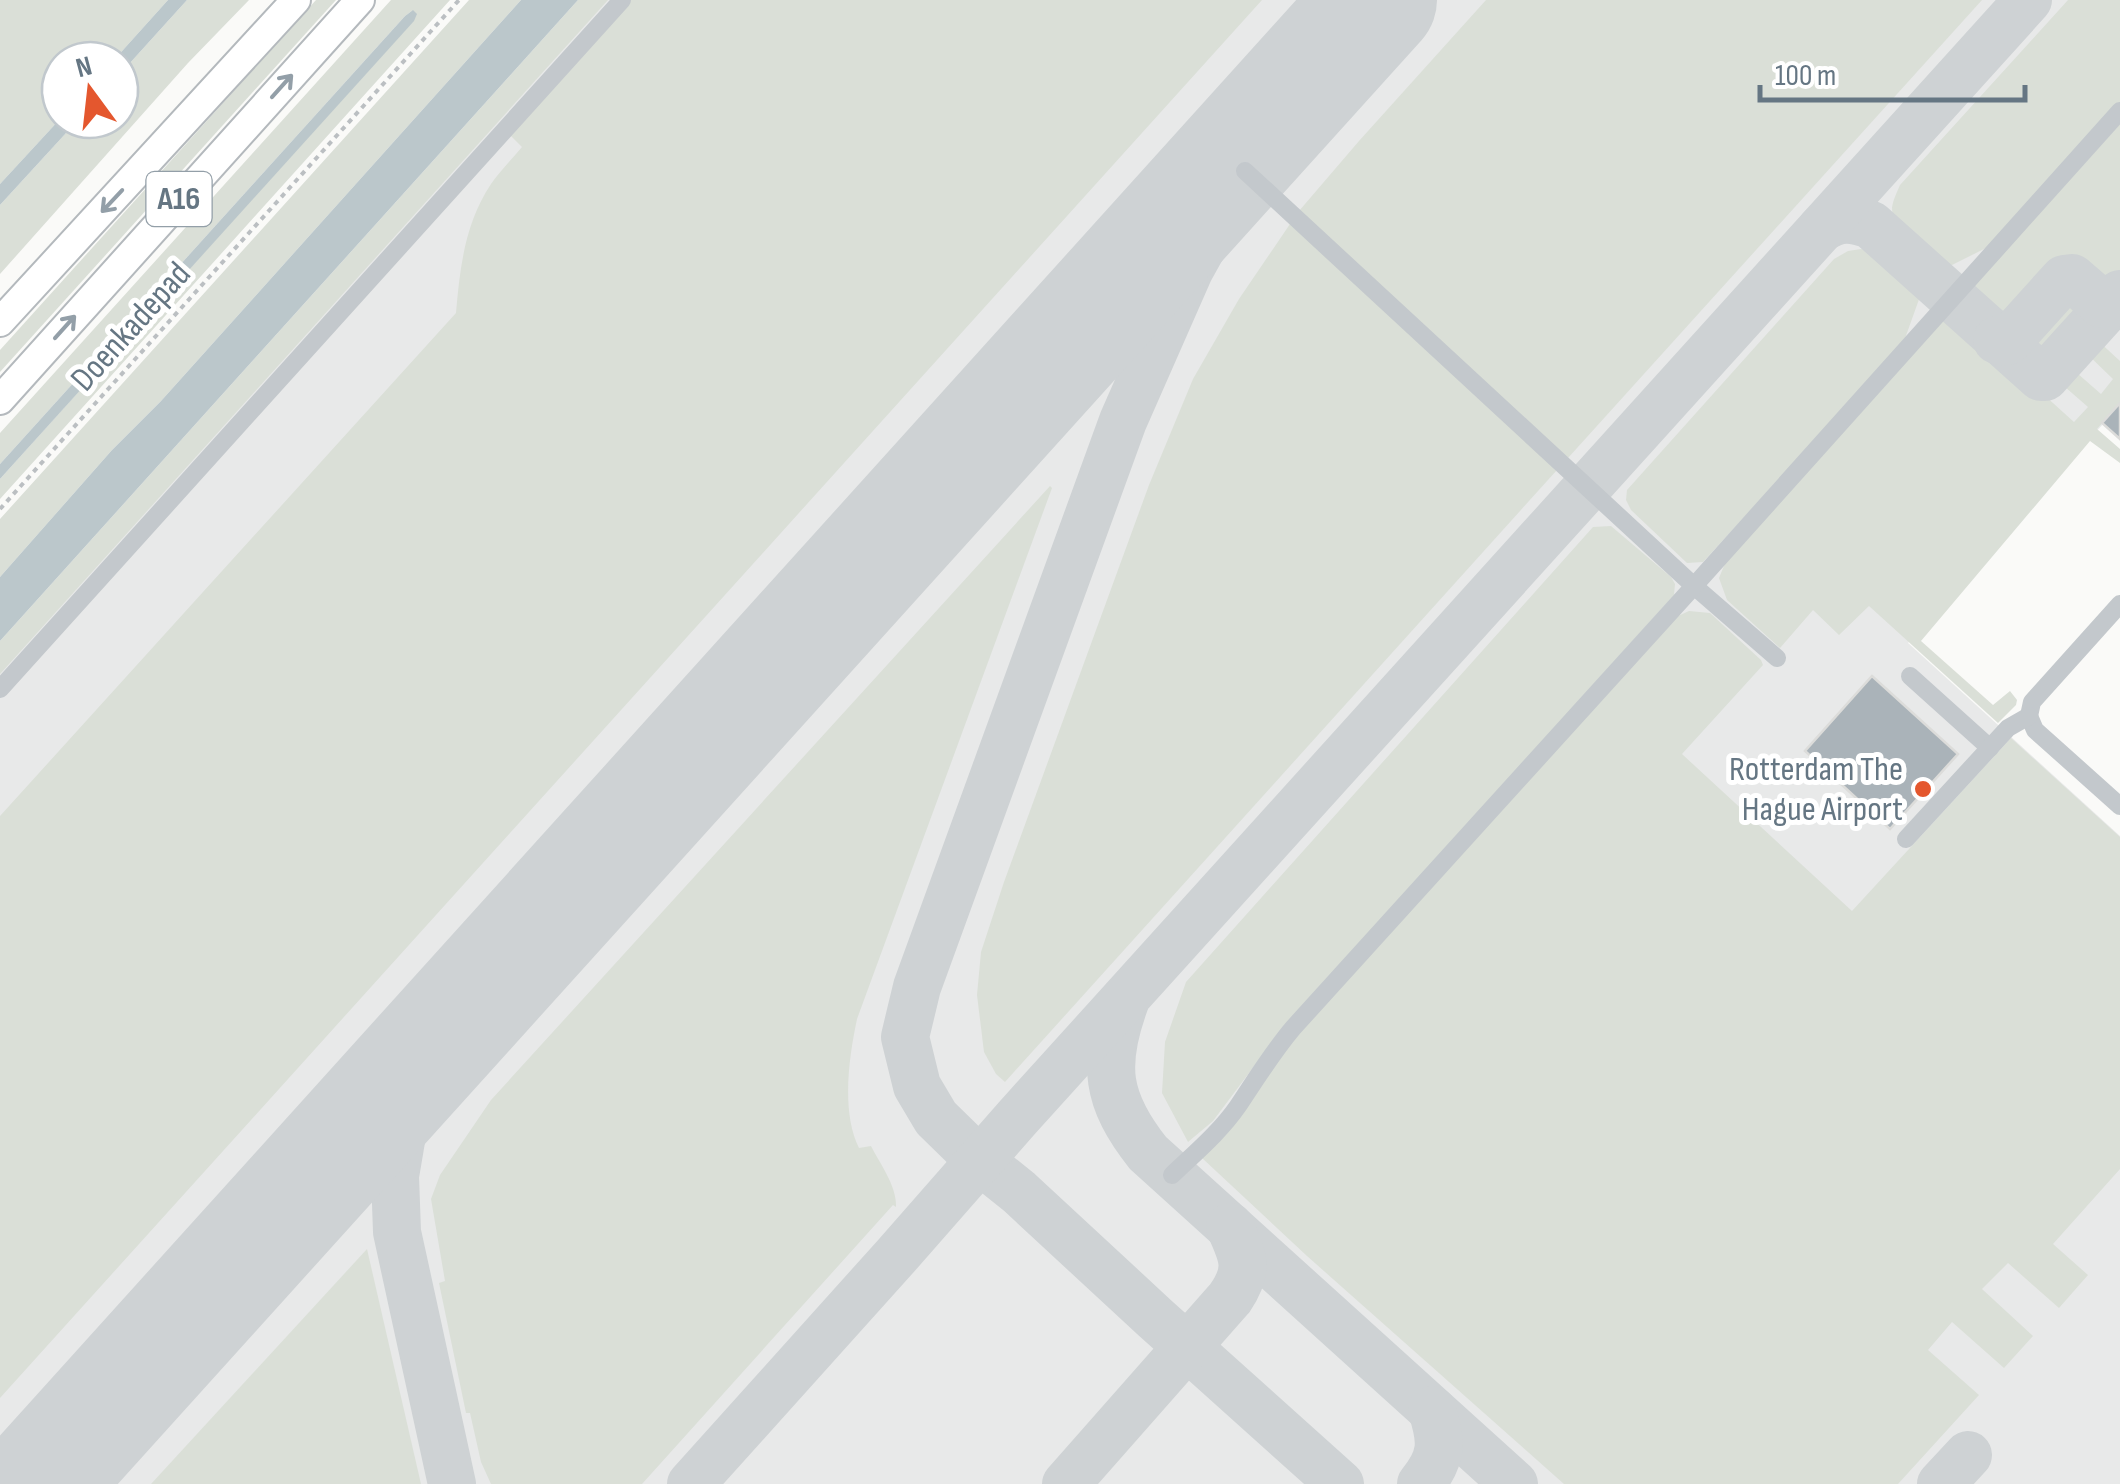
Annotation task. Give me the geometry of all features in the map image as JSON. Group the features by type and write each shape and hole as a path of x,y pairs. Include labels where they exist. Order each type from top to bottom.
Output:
{"highway":[{"name":"A16","path":"0,322 296,0"},
{"name":"A16","path":"0,400 360,0"}],"street":[{"path":"0,689 622,0"},
{"path":"1172,1175 1210,1140 1238,1106 1273,1051 1293,1028 2120,111"},
{"path":"1245,171 1776,658"},
{"path":"2120,604 2032,702 2029,716 2035,730 2120,806"},
{"path":"1910,676 1990,748"},
{"path":"1906,840 2008,728 2029,716"}],"path":[{"name":"Doenkadepad","path":"0,509 459,0"}],"shaded area":[{"path":"0,0 168,0 132,40 40,40 41,140 0,184"},
{"path":"168,0 187,0 140,52 140,40 132,40"},
{"path":"187,0 249,0 140,117 140,52"},
{"path":"316,0 336,0 0,372 0,350"},
{"path":"391,0 450,0 0,499 0,479 413,10 0,464 0,433"},
{"path":"469,0 521,0 0,577 0,519"},
{"path":"521,0 578,0 0,641 0,577"},
{"path":"578,0 608,0 0,674 0,641"},
{"name":"Rotterdam The Hague Airport","path":"591,0 2120,0 2120,405 1908,643 2120,836 2120,1484 0,1484 0,656"},
{"path":"625,0 1262,0 0,1398 0,816 456,313 462,262 475,214 491,184 522,147 506,131"},
{"path":"1486,0 1982,0 1568,458 1299,211"},
{"path":"2068,0 2120,0 2120,102 1992,245 1942,270 1898,225 1892,208 1900,185"},
{"path":"413,10 417,14 414,21 0,479 0,464"},
{"path":"2120,124 2120,280 2110,291 2103,291 2076,267 2064,268 2012,322 2002,325 1967,293"},
{"path":"41,140 60,140 0,205 0,184"},
{"path":"60,140 119,140 0,274 0,205"},
{"path":"1290,224 1557,470 1005,1082 984,1052 977,995 981,952 1004,882 1149,485 1193,379 1239,299"},
{"path":"1861,249 1879,253 1922,291 1903,344 1703,562 1687,563 1631,510 1627,490 1834,259"},
{"path":"2072,292 2085,304 2088,313 2048,358 2041,358 2027,346 2027,336 2065,293"},
{"path":"1949,314 2074,422 2088,407 2057,380 2069,366 2101,394 2113,379 2083,350 2095,338 2120,361 2120,403 2097,429 2120,449 2120,463 2090,441 1921,641 1993,705 2010,691 2016,705 1998,723 1869,606 1839,635 1813,610 1780,648 1727,600 1719,578 1726,561"},
{"path":"1050,486 857,1019 849,1067 848,1101 853,1134 859,1148 871,1146 894,1191 896,1207 893,1205 642,1484 491,1484 481,1462 470,1413 466,1413 439,1283 445,1281 431,1199 440,1175 491,1100"},
{"path":"1611,526 1671,577 1674,595 1276,1037 1213,1121 1188,1142 1162,1093 1165,1042 1186,982 1593,527"},
{"path":"1689,611 1710,613 1763,665 1682,754 1852,911 2011,738 2120,837 2120,1169 2053,1244 2088,1275 2059,1308 2008,1263 1982,1289 2033,1336 2004,1368 1952,1322 1928,1350 1979,1395 1898,1484 1564,1484 1202,1158 1233,1122 1276,1057 1678,616"},
{"path":"367,1249 421,1484 151,1484"}],"building":[{"path":"2120,403 2120,439 2102,423"},
{"path":"1872,676 1958,754 1890,829 1805,751"}],"taxiway":[{"path":"691,1484 2028,0"},
{"path":"1313,72 1268,128 1189,271 1123,421 917,987 905,1037 917,1086 936,1118 1340,1484"},
{"path":"1822,228 1846,220 1871,225 2041,377 2120,294"},
{"path":"1997,340 2008,341 2064,279 2072,278 2102,304 2111,304"},
{"path":"1125,1002 1113,1045 1112,1081 1123,1116 1148,1153 1514,1484"},
{"path":"452,1484 397,1232 395,1176 404,1123 429,1064 471,1003"},
{"path":"1066,1484 1230,1298 1242,1270 1230,1227"},
{"path":"1421,1484 1437,1457 1438,1431 1432,1410"},
{"path":"1941,1484 1968,1455"}],"runway":[{"path":"37,1484 1377,0"}],"place":[{"name":"Rotterdam The Hague Airport","path":"1923,789"}]}
